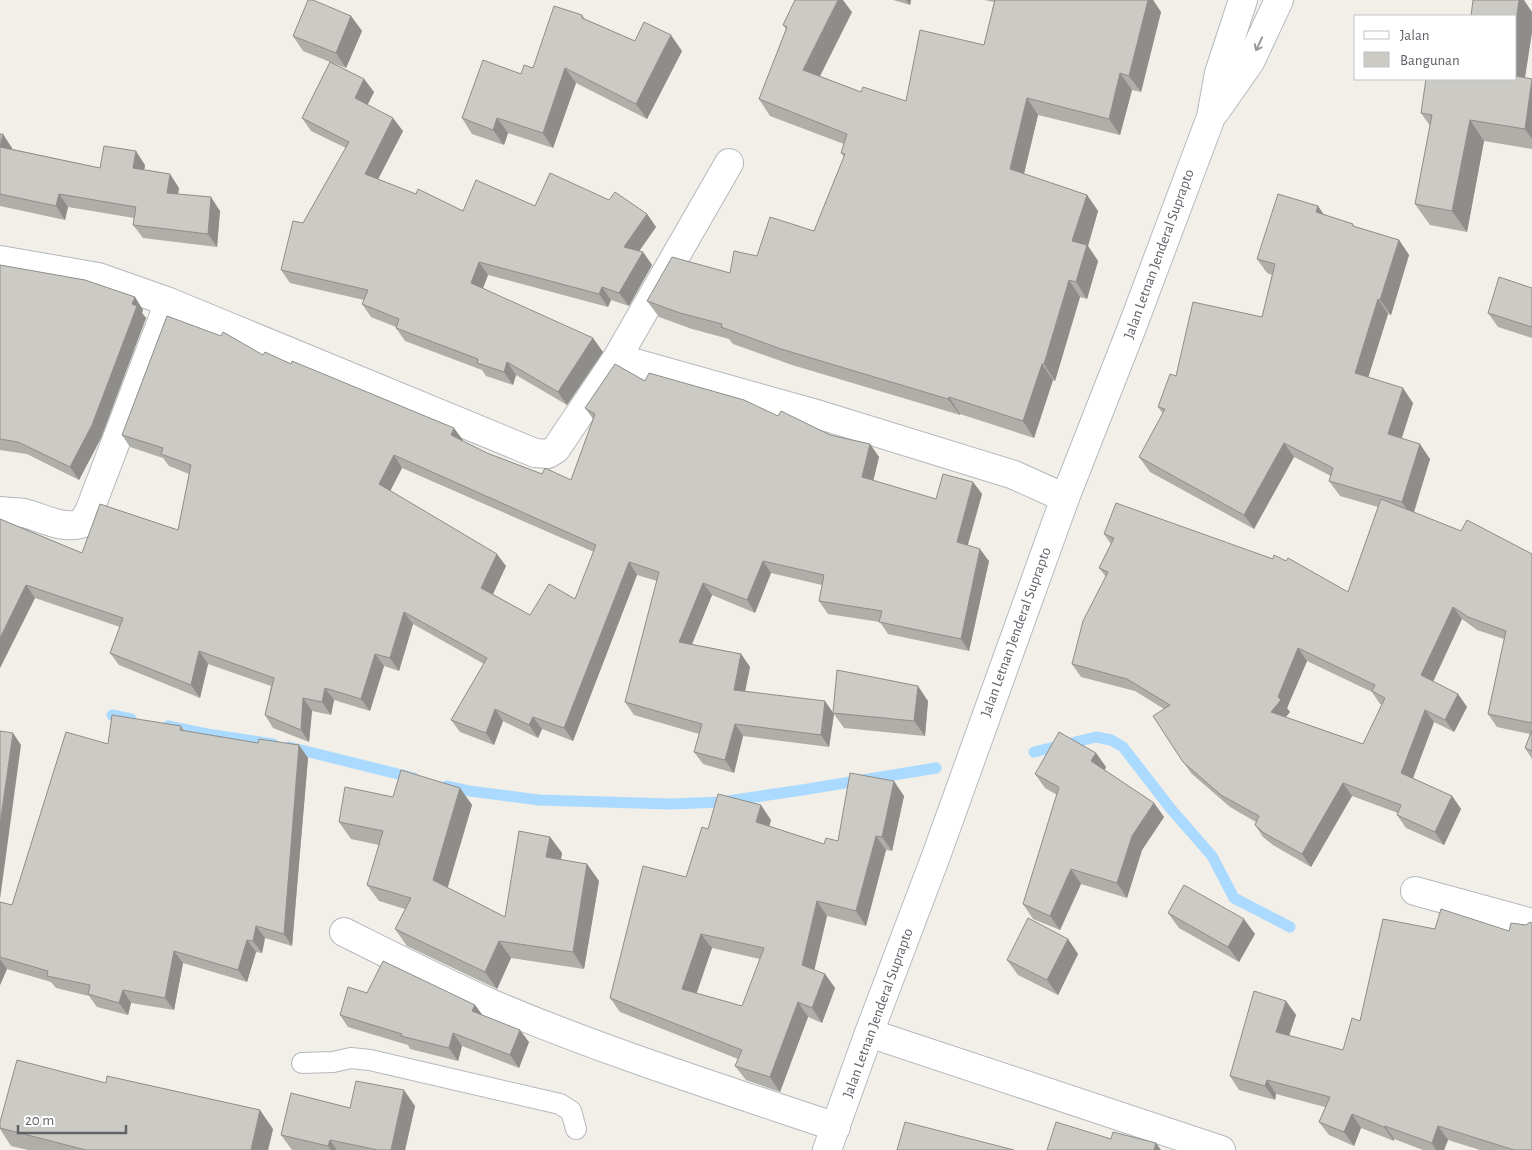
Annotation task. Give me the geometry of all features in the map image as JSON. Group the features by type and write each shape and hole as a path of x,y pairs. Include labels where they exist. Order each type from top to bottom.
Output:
{"street":[{"name":"Jalan Letnan Jenderal Suprapto","path":"832,1138 1065,498 1128,339 1211,117 1219,73 1243,0"},
{"name":"Jalan Letnan Jenderal Suprapto","path":"1211,117 1250,62 1280,0"},
{"path":"0,260 98,277 169,302 536,452 548,454 556,449 617,358 729,163"},
{"path":"0,511 22,513 60,524 81,524 89,512 169,302"},
{"path":"617,358 820,415 1014,475 1065,498"},
{"path":"1415,892 1532,923"},
{"path":"344,932 490,1002 584,1040 674,1073 832,1138"},
{"path":"869,1033 1221,1150"}],"lane":[{"path":"302,1063 333,1062 351,1058 370,1060 560,1104 571,1111 576,1129"}],"building":[{"path":"308,0 313,0 351,16 336,53 293,36"},
{"path":"795,0 838,0 803,70 861,92 863,87 906,101 920,30 984,45 995,0 1148,0 1129,76 1120,73 1109,119 1027,98 1010,169 1087,195 1072,241 1087,245 1076,282 1069,280 1044,364 1042,364 1023,421 949,397 948,399 781,349 721,327 722,324 680,313 647,301 672,257 730,273 734,251 757,256 770,217 814,231 845,154 841,153 847,134 759,99 787,27 783,25"},
{"path":"1473,0 1519,0 1517,15 1471,15"},
{"path":"554,6 582,15 582,18 635,41 644,22 671,35 636,104 565,68 543,133 497,118 493,130 462,118 483,60 521,74 524,65 533,68"},
{"path":"330,62 364,79 355,98 393,118 365,174 416,194 418,189 463,211 476,180 535,206 550,173 609,200 615,192 647,214 624,247 643,252 619,293 602,287 599,294 479,262 471,283 593,338 558,392 507,362 504,372 477,363 478,359 396,328 399,319 362,304 368,290 281,270 293,221 303,223 349,142 302,118"},
{"path":"1517,76 1532,79 1525,129 1470,120 1452,211 1415,204 1432,115 1421,113 1426,80 1517,80"},
{"path":"0,134 3,134 0,147"},
{"path":"104,146 136,151 133,168 170,174 167,193 211,197 208,234 133,225 136,207 59,194 56,206 0,194 0,147 100,168"},
{"path":"1278,194 1318,206 1316,212 1399,240 1355,373 1403,388 1388,434 1420,444 1402,502 1329,481 1333,468 1284,443 1244,515 1139,457 1165,409 1158,407 1170,374 1176,376 1193,302 1262,317 1275,264 1257,259"},
{"path":"0,265 85,280 135,297 132,304 137,306 92,425 70,467 18,442 0,439"},
{"path":"1499,277 1532,288 1532,327 1488,313"},
{"path":"167,316 221,336 223,332 263,355 265,352 291,364 292,361 454,428 451,435 487,453 542,474 545,468 571,480 595,414 585,408 615,364 645,381 649,373 744,400 778,416 781,411 830,435 870,444 862,477 936,499 943,474 973,482 957,542 980,549 961,639 879,622 882,611 819,601 824,575 763,561 747,600 703,583 679,642 741,654 734,690 825,701 821,735 735,724 725,760 694,752 702,724 625,702 659,572 629,562 564,728 533,717 529,725 495,709 486,733 451,720 487,658 404,612 390,658 375,654 361,699 325,688 322,702 303,698 301,730 265,715 274,678 199,651 191,685 110,653 123,618 26,585 0,638 0,519 82,553 100,504 178,530 191,465 161,454 163,448 122,435","holes":["394,455 596,545 575,599 549,584 530,615 481,588 497,554 379,484"]},
{"path":"1381,499 1461,531 1467,520 1532,554 1532,723 1488,714 1506,631 1468,617 1453,607 1421,675 1458,694 1445,720 1425,710 1401,773 1452,796 1435,832 1397,815 1401,805 1343,783 1302,854 1264,833 1255,825 1259,816 1221,795 1183,762 1153,716 1170,705 1127,679 1072,664 1083,621 1108,572 1099,568 1114,538 1104,534 1116,503 1273,559 1274,555 1286,561 1288,558 1348,592","holes":["1298,648 1375,685 1372,691 1385,698 1363,744 1271,712 1281,700 1278,697"]},
{"path":"837,670 918,686 914,721 833,713"},
{"path":"112,715 181,726 180,730 258,743 259,739 299,745 284,934 256,926 253,941 247,940 238,970 174,951 165,998 123,990 119,1003 88,994 90,985 47,976 48,971 0,957 0,902 12,905 66,732 108,744"},
{"path":"1532,730 1532,751 1525,748"},
{"path":"0,731 13,733 0,824"},
{"path":"1059,732 1096,753 1091,761 1154,803 1132,836 1117,883 1071,869 1050,916 1023,904 1059,787 1035,774"},
{"path":"401,770 460,788 433,880 505,917 519,831 550,837 546,857 587,864 573,952 499,941 485,972 395,929 411,898 367,885 383,831 339,822 345,787 393,797"},
{"path":"850,773 894,781 882,837 876,836 856,911 817,901 802,965 825,974 812,1008 798,1002 770,1077 735,1066 742,1050 610,998 643,866 686,877 702,827 708,829 718,794 761,805 756,822 824,844 826,838 838,841","holes":["701,934 764,948 742,1006 682,989"]},
{"path":"1184,885 1244,919 1228,947 1168,913"},
{"path":"1441,909 1509,931 1511,923 1526,925 1530,922 1532,923 1532,1150 1514,1150 1438,1126 1432,1143 1352,1114 1344,1132 1319,1122 1330,1097 1267,1080 1265,1086 1230,1076 1254,991 1286,1001 1276,1032 1343,1050 1352,1018 1360,1021 1383,919 1435,929"},
{"path":"1028,918 1068,939 1047,980 1007,960"},
{"path":"383,961 475,1005 472,1011 520,1030 510,1055 453,1033 449,1048 401,1036 402,1034 340,1015 348,987 367,993"},
{"path":"17,1060 106,1083 107,1076 260,1110 251,1150 86,1150 0,1128"},
{"path":"356,1081 404,1090 391,1150 378,1150 330,1140 328,1146 281,1135 291,1093 350,1108"},
{"path":"905,1122 1014,1150 897,1150"},
{"path":"1056,1122 1111,1139 1113,1132 1156,1143 1154,1150 1047,1150"}],"waterway":[{"path":"112,715 131,719"},
{"path":"168,726 273,744"},
{"path":"1034,752 1096,737 1111,740 1123,747 1171,809 1212,856 1234,898 1290,927"},
{"path":"289,747 414,778"},
{"path":"447,786 539,800 670,804 721,802 936,768"}]}
